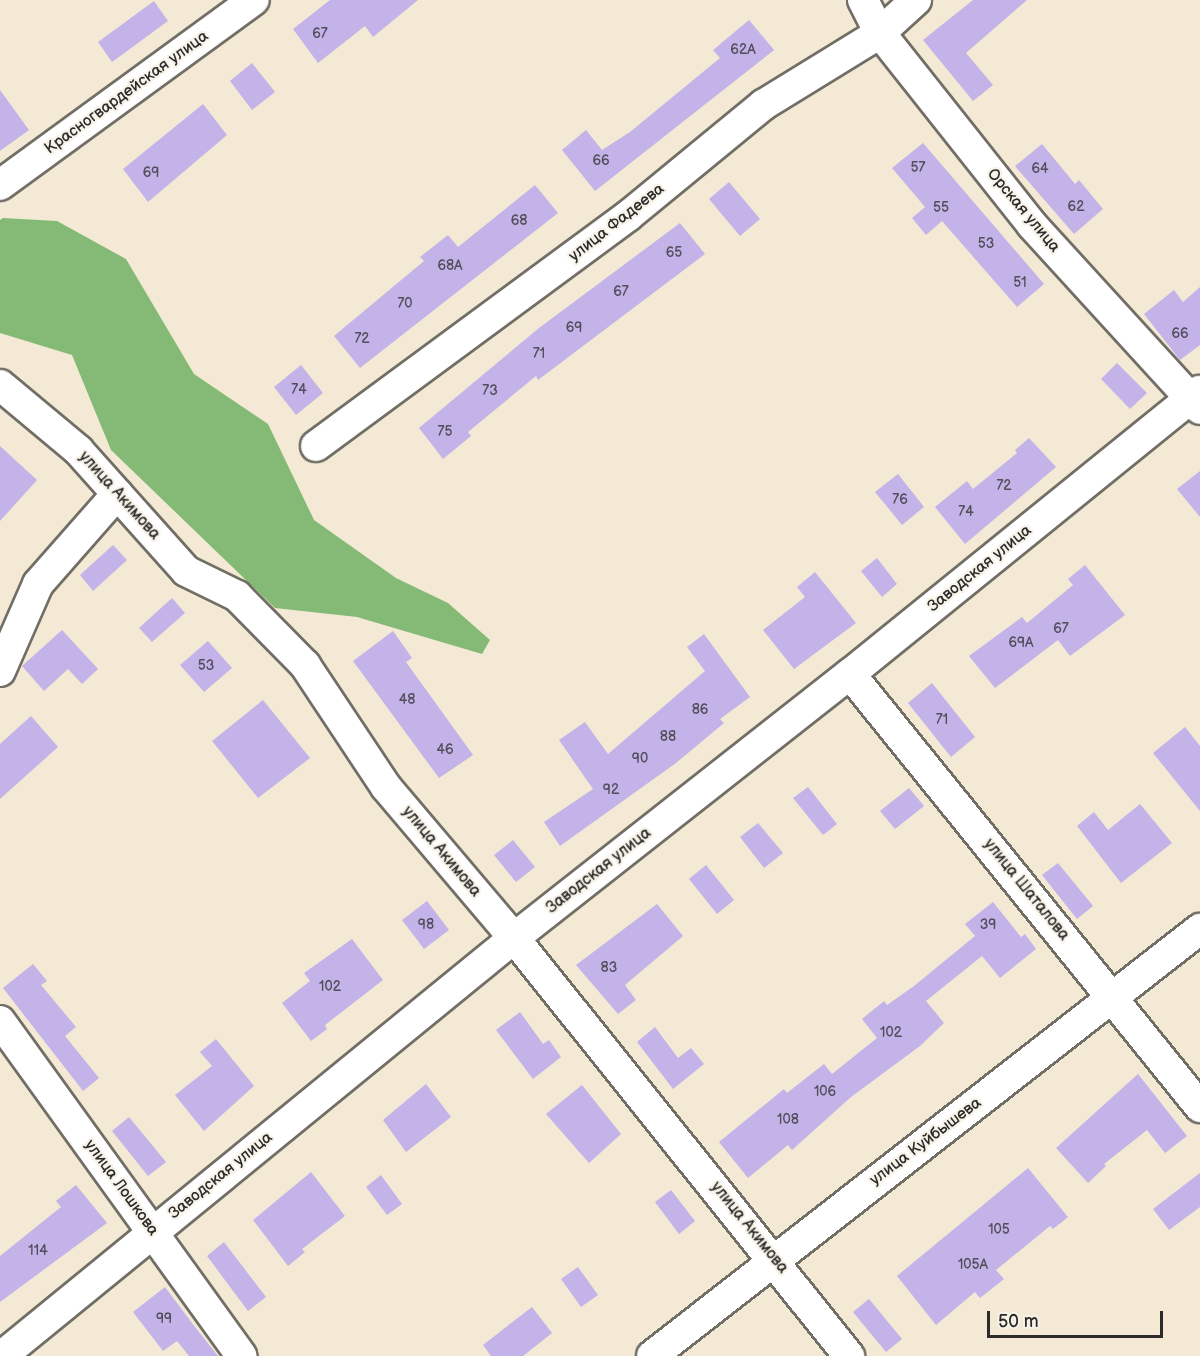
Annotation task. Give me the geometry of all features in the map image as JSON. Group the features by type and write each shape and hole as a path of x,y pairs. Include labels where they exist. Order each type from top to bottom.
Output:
{"street":[{"name":"Красногвардейская улица","path":"0,185 254,0"},
{"name":"Орская улица","path":"863,0 880,33 1032,225 1197,399"},
{"name":"улица Фадеева","path":"316,446 628,216 763,105 880,33 916,0"},
{"name":"улица Акимова","path":"0,385 78,450 186,571 237,596 305,665 386,786 514,938 774,1259 849,1356"},
{"name":"Заводская улица","path":"2,1356 514,938 1197,399"},
{"path":"0,671 38,584 117,494"},
{"name":"улица Шаталова","path":"850,674 1200,1107"},
{"name":"улица Куйбышева","path":"652,1356 774,1259 1114,998 1200,928"},
{"name":"улица Лошкова","path":"0,1021 242,1356"}],"green space":[{"path":"3,218 57,221 126,259 194,374 268,424 314,520 396,578 448,603 490,640 482,654 357,617 275,608 111,450 72,355 0,333 0,220"}],"building":[{"path":"330,0 418,0 373,37 365,26 318,63 293,29"},
{"path":"973,0 1027,0 966,53 993,85 973,101 923,40"},
{"path":"154,1 168,21 112,62 98,42"},
{"path":"749,20 774,50 595,191 562,150 586,130 602,150 630,132 720,58 713,50"},
{"path":"252,63 275,92 252,110 230,81"},
{"path":"0,90 29,130 0,151"},
{"path":"203,104 227,135 148,202 123,169"},
{"path":"923,143 1044,284 1017,307 942,221 926,235 912,218 925,207 892,168"},
{"path":"1042,144 1075,184 1079,180 1103,209 1074,234 1015,166"},
{"path":"729,182 760,219 740,236 709,199"},
{"path":"535,185 558,213 360,368 334,336 424,261 420,257 448,235 458,247"},
{"path":"680,223 705,254 538,380 536,376 468,432 471,436 443,459 419,428 539,328"},
{"path":"1200,287 1200,345 1180,360 1144,314 1174,290 1183,302"},
{"path":"1117,363 1147,393 1130,409 1101,379"},
{"path":"301,365 323,393 296,415 274,387"},
{"path":"1029,438 1056,467 965,544 935,507 967,481 973,489 1017,453 1015,450"},
{"path":"0,446 37,480 0,521"},
{"path":"1200,471 1200,517 1177,489"},
{"path":"898,474 924,507 902,525 875,492"},
{"path":"113,545 127,560 93,591 80,575"},
{"path":"877,558 897,584 882,597 861,571"},
{"path":"1085,565 1125,615 1070,656 1058,640 995,688 969,656 1022,617 1027,623 1073,585 1068,579"},
{"path":"815,572 856,623 794,669 763,630 805,597 797,587"},
{"path":"172,598 185,613 152,642 139,628"},
{"path":"62,630 98,669 82,684 68,669 44,691 22,666"},
{"path":"393,631 412,658 406,662 473,755 439,778 353,661"},
{"path":"704,634 750,697 720,719 724,723 676,763 560,846 544,822 593,789 559,740 585,722 608,754 705,671 687,647"},
{"path":"208,641 232,668 204,692 180,665"},
{"path":"932,683 975,737 951,757 908,703"},
{"path":"263,700 310,758 258,798 212,741"},
{"path":"31,716 58,747 0,799 0,744"},
{"path":"1185,727 1200,746 1200,811 1153,753"},
{"path":"808,787 837,824 823,835 793,798"},
{"path":"909,788 924,806 895,829 880,811"},
{"path":"1140,804 1172,843 1121,883 1077,826 1094,812 1108,830"},
{"path":"758,823 783,853 764,868 740,837"},
{"path":"513,840 535,867 516,882 494,855"},
{"path":"1058,863 1093,906 1077,919 1042,875"},
{"path":"706,865 734,900 717,914 689,879"},
{"path":"427,901 449,930 424,949 402,920"},
{"path":"993,902 1021,937 1025,934 1036,949 1000,978 982,956 926,1001 944,1023 920,1046 851,1097 792,1150 788,1145 748,1178 719,1142 784,1089 787,1093 824,1064 832,1074 877,1038 862,1019 884,1001 887,1005 914,986 975,936 965,924"},
{"path":"657,904 683,936 625,985 636,1000 618,1014 576,965"},
{"path":"352,939 383,980 325,1025 327,1029 311,1041 282,1003 310,981 304,973"},
{"path":"33,964 47,981 41,985 76,1027 65,1036 99,1078 83,1091 3,988"},
{"path":"520,1012 543,1044 549,1040 561,1057 533,1079 496,1030"},
{"path":"655,1027 678,1058 691,1048 704,1064 673,1089 637,1042"},
{"path":"216,1039 254,1086 204,1131 175,1095 212,1066 200,1052"},
{"path":"1138,1074 1187,1136 1165,1153 1147,1130 1104,1164 1106,1166 1088,1183 1056,1148"},
{"path":"426,1084 451,1117 406,1152 383,1120"},
{"path":"582,1085 621,1134 589,1163 546,1114"},
{"path":"129,1117 166,1162 148,1176 112,1131"},
{"path":"1028,1168 1068,1217 1053,1229 1050,1226 996,1270 1004,1279 980,1298 975,1292 936,1325 897,1276"},
{"path":"311,1172 345,1216 302,1249 305,1252 288,1266 253,1220"},
{"path":"1200,1173 1200,1207 1169,1230 1153,1209"},
{"path":"381,1175 402,1204 387,1215 366,1187"},
{"path":"76,1185 107,1223 0,1302 0,1256 61,1207 56,1201"},
{"path":"671,1190 695,1221 679,1234 655,1202"},
{"path":"224,1242 266,1297 248,1311 207,1256"},
{"path":"578,1267 598,1295 581,1307 561,1279"},
{"path":"165,1287 218,1356 189,1356 177,1341 163,1351 133,1312"},
{"path":"869,1299 902,1339 886,1352 853,1312"},
{"path":"532,1307 552,1333 523,1356 491,1356 483,1345"}]}
